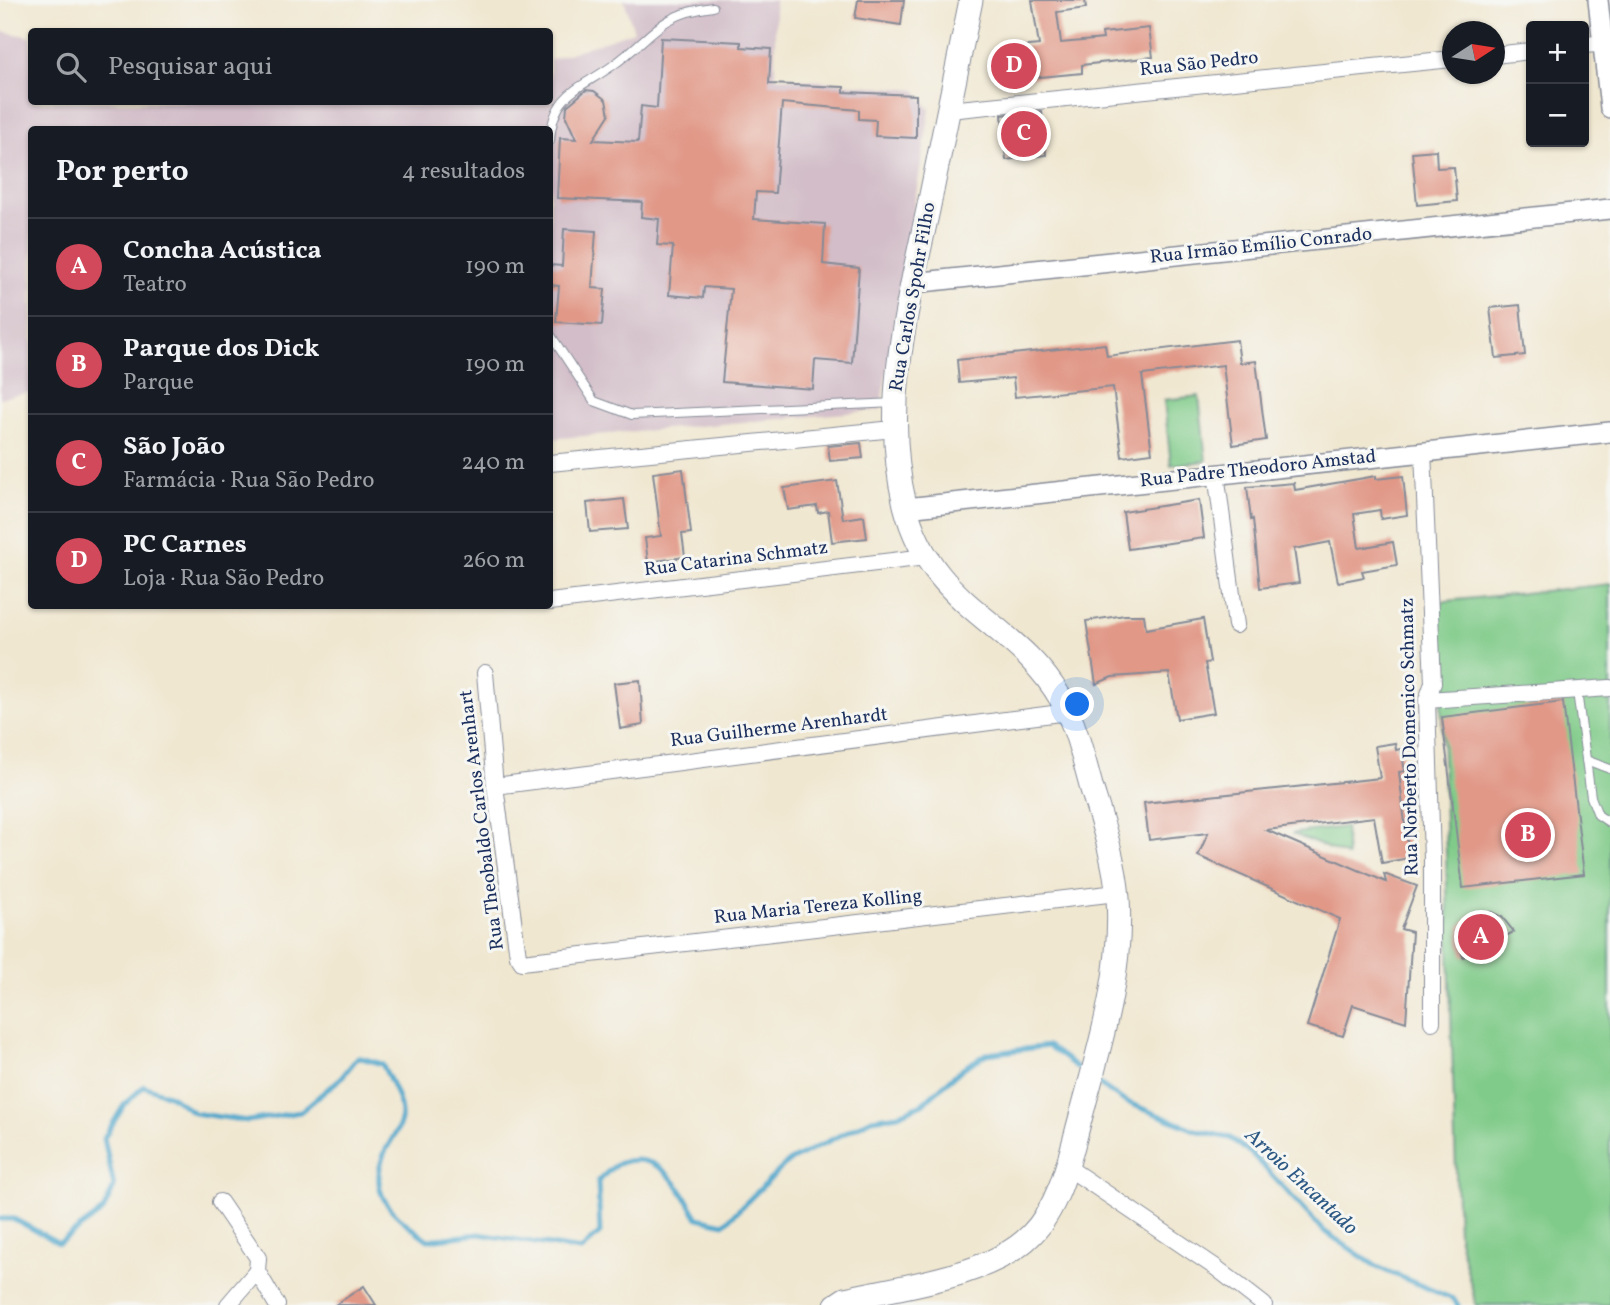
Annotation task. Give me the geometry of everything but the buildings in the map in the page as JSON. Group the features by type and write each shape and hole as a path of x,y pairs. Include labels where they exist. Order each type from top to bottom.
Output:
{"main road":[{"name":"Rua Carlos Spohr Filho","path":"836,1305 845,1299 985,1265 1012,1251 1033,1234 1045,1216 1067,1167 1112,996 1119,923 1117,893 1093,793 1068,712 1044,674 959,600 926,558 906,508 894,429 895,403 912,283 971,0"}],"street":[{"path":"1598,0 1599,44 1610,108"},
{"path":"1505,54 1526,52"},
{"name":"Rua São Pedro","path":"949,110 1442,60"},
{"name":"Rua Irmão Emílio Conrado","path":"912,283 1610,209"},
{"path":"553,463 894,429"},
{"name":"Rua Padre Theodoro Amstad","path":"906,508 1610,432"},
{"name":"Rua Norberto Domenico Schmatz","path":"1423,451 1433,683 1427,700 1432,859 1432,1022"},
{"path":"1216,473 1236,625"},
{"name":"Rua Catarina Schmatz","path":"553,601 926,558"},
{"name":"Rua Theobaldo Carlos Arenhart","path":"485,673 495,786 518,956 522,962"},
{"path":"1427,700 1610,688"},
{"name":"Rua Guilherme Arenhardt","path":"495,786 1068,712"},
{"name":"Rua Maria Tereza Kolling","path":"522,962 1117,893"},
{"path":"1067,1167 1255,1302"},
{"path":"220,1202 258,1258 257,1271 277,1305"},
{"path":"228,1305 257,1271"}],"lane":[{"path":"551,126 558,106 576,86 612,66 667,19 687,11 713,8"},
{"path":"553,339 594,401 632,415 895,403"},
{"path":"1577,691 1591,797 1598,816 1610,823"},
{"path":"1586,760 1610,769"}],"shaded area":[{"path":"624,0 775,0 775,77 916,90 930,110 880,410 553,439 553,126 28,126 28,393 0,398 0,31 28,36 28,105 416,106 553,105 553,59 634,31"}],"green space":[{"path":"1199,396 1206,461 1171,465 1164,400"},
{"path":"1610,584 1610,1305 1476,1305 1458,1235 1438,602"},
{"path":"1345,827 1347,856 1293,834 1295,833"}],"waterway":[{"name":"Arroio Encantado","path":"0,1219 14,1219 59,1243 103,1211 114,1187 104,1138 124,1105 144,1086 171,1096 194,1113 248,1121 300,1112 341,1078 358,1057 382,1064 398,1099 401,1120 384,1154 379,1170 379,1183 388,1205 406,1223 428,1240 479,1234 581,1250 600,1233 598,1181 620,1163 647,1161 658,1166 676,1184 698,1218 724,1224 788,1162 872,1119 898,1115 922,1104 963,1068 987,1054 1048,1046 1085,1073"},
{"name":"Arroio Encantado","path":"1095,1081 1124,1101 1195,1130 1230,1138 1252,1154 1324,1231 1377,1267 1453,1299 1458,1305"}],"place":[{"name":"PC Carnes","path":"1014,66"},
{"name":"São João","path":"1024,134"},
{"name":"Parque dos Dick","path":"1528,835"},
{"name":"Concha Acústica","path":"1481,937"}]}
